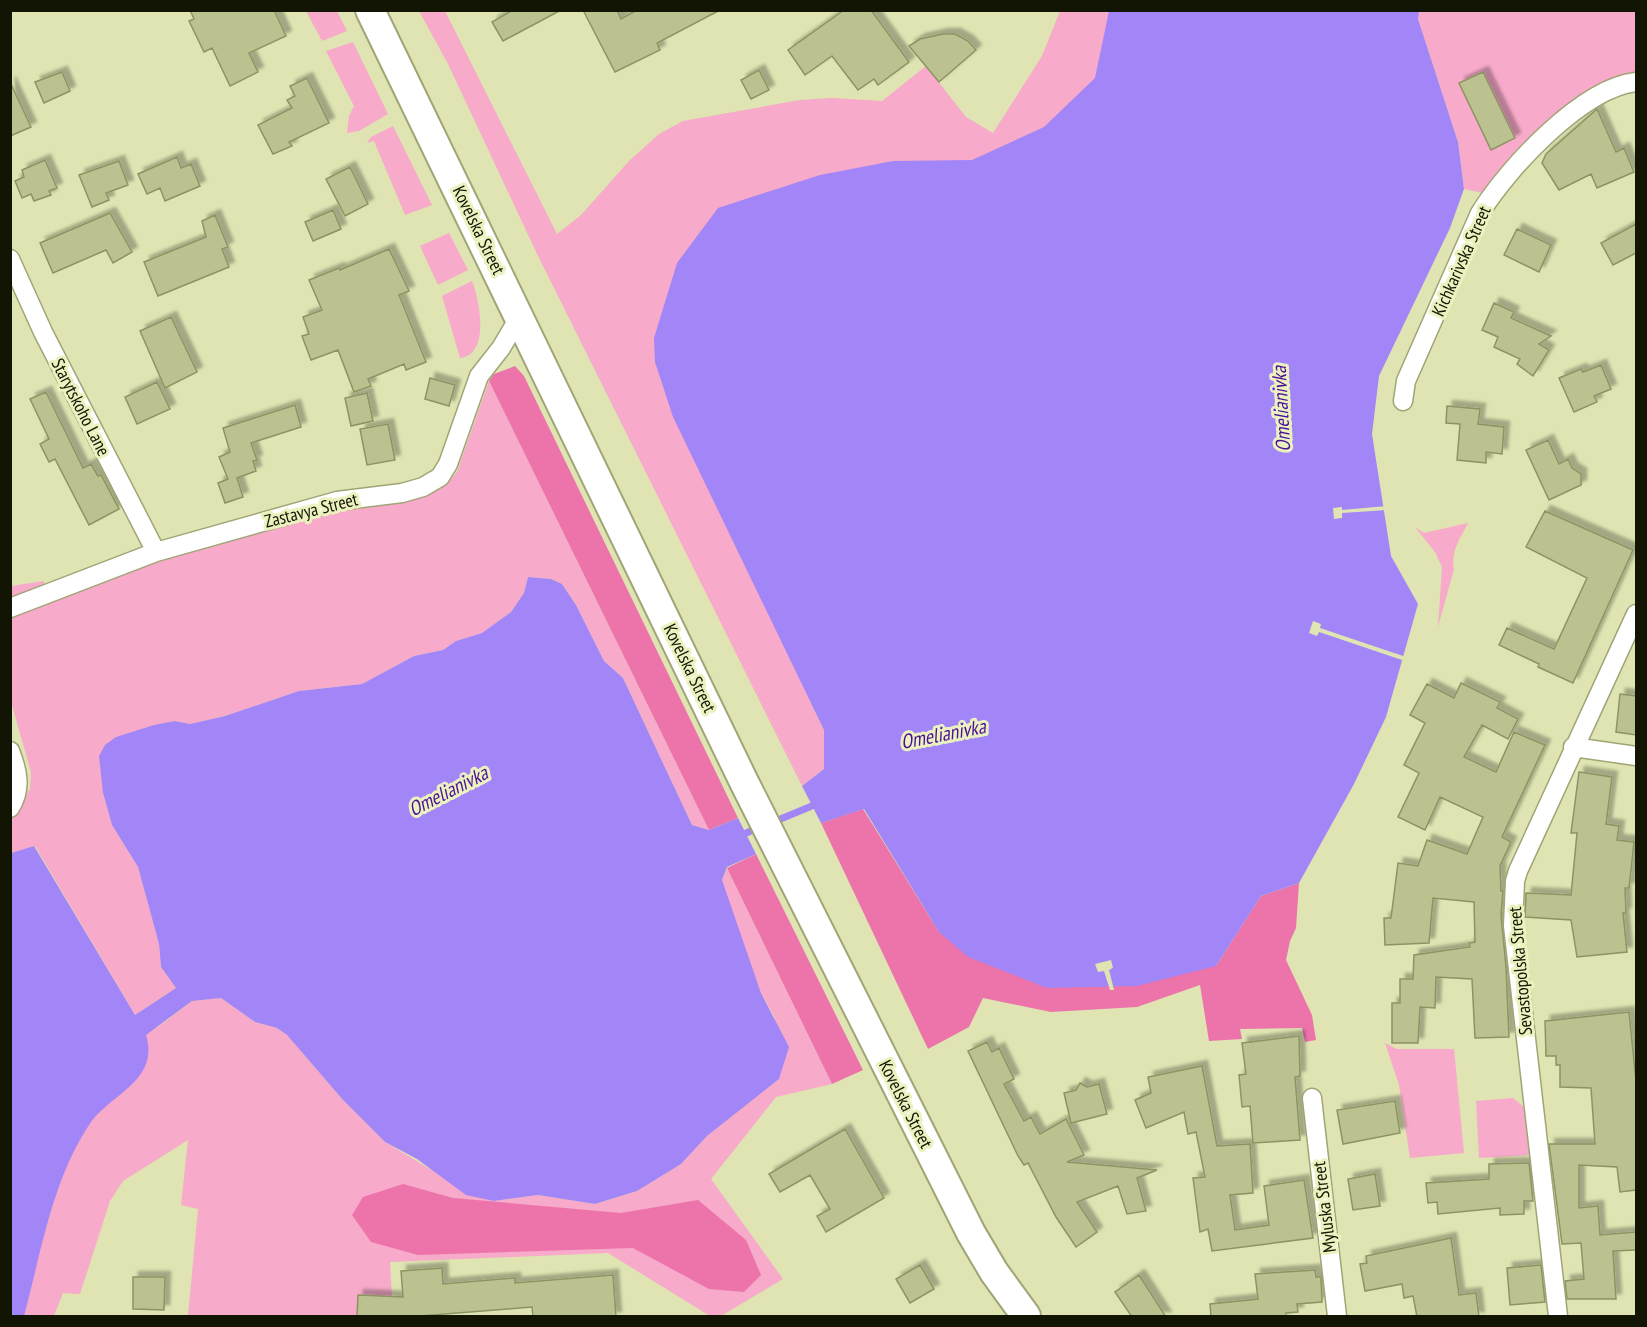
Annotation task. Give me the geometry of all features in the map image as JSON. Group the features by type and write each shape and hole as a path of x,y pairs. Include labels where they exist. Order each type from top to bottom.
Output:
{"main road":[{"name":"Kovelska Street","path":"370,10 744,782 971,1233 994,1272 1026,1317"}],"street":[{"name":"Kichkarivska Street","path":"1403,401 1406,381 1480,213 1490,196 1503,180 1573,112 1607,89 1636,82"},
{"name":"Starytskoho Lane","path":"10,259 43,332 156,552"},
{"name":"Zastavya Street","path":"10,608 156,552 337,501 402,493 423,487 440,477 448,464 479,376 501,348 520,316"},
{"name":"Sevastopolska Street","path":"1558,1317 1513,926 1513,904 1518,871 1636,614"},
{"path":"1573,747 1636,756"},
{"path":"10,751 17,776 18,794 10,808"},
{"name":"Myluska Street","path":"1312,1098 1337,1317"}],"shaded area":[{"path":"1419,10 1636,11 1636,75 1615,77 1588,92 1483,193 1464,189 1458,142 1418,19"},
{"path":"306,11 337,11 347,31 322,41"},
{"path":"419,11 445,11 557,234 581,215 629,161 659,134 683,121 800,100 832,98 882,101 926,66 966,117 993,133 1042,56 1060,11 1148,11 790,658 824,730 824,769 802,786 538,256 448,64"},
{"path":"353,42 388,114 359,131 347,133 349,116 354,106 326,51"},
{"path":"393,126 432,205 405,215 374,141 367,143 371,137"},
{"path":"449,233 468,270 438,285 420,246"},
{"path":"472,281 479,312 479,337 470,355 460,358 442,296"},
{"path":"515,366 524,376 738,818 709,830 489,381 494,374"},
{"path":"489,381 709,830 692,825 623,678 604,661 576,605 562,584 551,579 528,577 524,593 511,612 482,633 456,641 443,650 414,656 362,684 299,691 225,716 190,724 175,721 116,737 103,793 112,825 138,867 159,944 161,967 176,988 135,1015 35,846 11,853 11,817 30,789 31,772 11,702 11,618 165,555 346,504 428,493 446,484 457,472"},
{"path":"1468,523 1455,551 1454,569 1438,627 1442,567 1435,552 1415,527 1424,533"},
{"path":"44,581 44,590 11,602 11,586"},
{"path":"863,809 939,932 1216,966 1261,896 1299,883 1296,928 1290,941 1286,960 1312,1015 1316,1040 1305,1042 1302,1028 1240,1029 1242,1039 1209,1041 1200,985 1137,1007 1051,1012 983,998 969,1027 928,1049 821,823"},
{"path":"756,854 863,1070 832,1084 727,868"},
{"path":"727,868 832,1084 776,1097 711,1179 783,1279 721,1316 710,1316 608,1253 390,1262 393,1316 188,1316 198,1209 181,1205 188,1140 123,1181 110,1201 80,1294 63,1293 54,1316 16,1316 46,1187 141,1032 158,1027 192,1001 221,998 255,1022 277,1028 287,1035 343,1100 385,1142 435,1172 494,1201 538,1195 595,1204 637,1191 681,1164 707,1136 779,1079 775,1018 761,993 725,895 722,880"},
{"path":"1385,1043 1397,1049 1454,1049 1464,1153 1410,1158 1399,1085"},
{"path":"1513,1098 1524,1107 1536,1179 1531,1180 1529,1155 1479,1158 1476,1101"},
{"path":"403,1184 453,1198 621,1213 698,1200 746,1240 761,1275 744,1292 709,1289 633,1248 418,1255 371,1242 352,1215 363,1197"}],"water":[{"path":"1109,11 1419,11 1418,19 1458,142 1464,189 1450,228 1379,376 1372,434 1391,556 1418,604 1386,717 1354,784 1299,883 1261,896 1216,966 1137,986 1047,988 968,957 939,932 864,809 821,823 802,786 824,769 824,730 673,417 655,362 654,338 677,263 718,208 820,175 893,161 972,160 1044,127 1095,78"},
{"path":"528,577 551,579 562,584 576,605 604,661 623,678 692,825 709,830 738,818 756,854 727,867 722,880 761,993 789,1047 779,1079 707,1136 681,1164 637,1191 595,1204 538,1195 494,1201 466,1195 417,1159 385,1142 343,1100 287,1035 277,1028 255,1022 221,998 192,1001 146,1035 148,1051 146,1065 130,1086 98,1114 76,1147 49,1218 24,1316 11,1316 11,853 34,846 135,1015 176,988 161,967 159,944 138,867 112,825 103,793 99,756 105,745 116,737 154,725 175,721 190,724 225,716 299,691 362,684 414,656 443,650 456,641 482,633 511,612 524,593"}],"pier":[{"path":"1387,506 1387,510 1342,513 1342,518 1334,519 1333,508 1342,507 1342,510"},
{"path":"1313,621 1321,624 1320,628 1406,657 1405,661 1319,632 1317,636 1309,633"},
{"path":"1111,960 1113,968 1109,970 1114,990 1110,990 1104,971 1098,972 1095,964"}],"building":[{"path":"190,10 274,10 286,36 249,53 258,72 230,86 212,48 204,52 189,21 194,19"},
{"path":"513,10 561,10 503,41 492,22"},
{"path":"583,10 617,10 621,19 637,10 720,10 657,43 660,50 615,72"},
{"path":"844,10 871,10 909,62 878,85 874,79 858,90 832,56 805,75 788,50"},
{"path":"955,34 968,41 976,50 939,82 909,46 920,39"},
{"path":"759,70 769,90 751,99 741,80"},
{"path":"62,72 70,91 44,103 35,82"},
{"path":"1483,72 1515,138 1491,150 1459,83"},
{"path":"307,78 329,123 289,142 292,146 273,154 258,125 292,108 287,100 295,96 290,86"},
{"path":"10,82 31,127 10,136"},
{"path":"1597,109 1616,152 1624,148 1634,172 1597,188 1591,174 1559,190 1542,163 1546,154"},
{"path":"177,157 181,168 191,164 200,186 165,201 160,188 147,194 138,174"},
{"path":"45,160 57,188 49,191 51,195 34,201 31,194 22,198 15,181 24,177 22,170"},
{"path":"119,161 128,185 106,193 109,200 92,207 79,175"},
{"path":"350,167 368,204 345,216 326,179"},
{"path":"333,210 341,229 313,241 305,222"},
{"path":"110,213 132,252 113,263 106,250 53,273 40,243"},
{"path":"215,215 228,247 222,249 229,267 158,296 144,262 206,237 202,221"},
{"path":"1636,224 1636,253 1613,265 1601,243"},
{"path":"1517,229 1551,245 1539,272 1504,255"},
{"path":"389,249 409,291 399,295 426,362 406,370 404,364 368,379 371,386 354,392 338,350 311,360 302,336 309,334 303,317 322,310 309,280 339,268 340,270"},
{"path":"1494,303 1514,312 1511,318 1551,336 1539,344 1549,350 1533,376 1517,364 1520,359 1494,347 1498,337 1482,330"},
{"path":"171,317 197,372 165,388 140,331"},
{"path":"1601,365 1611,389 1594,396 1597,402 1574,412 1559,378 1581,369 1583,372"},
{"path":"430,378 455,385 449,406 425,399"},
{"path":"157,382 170,409 137,424 125,397"},
{"path":"46,392 83,468 91,464 98,476 101,475 119,509 89,525 55,459 49,462 40,444 49,439 30,399"},
{"path":"367,393 373,421 351,426 345,398"},
{"path":"295,405 301,427 251,443 257,460 253,461 256,471 237,478 243,497 225,503 218,483 228,479 219,457 230,452 223,428"},
{"path":"1447,406 1480,409 1478,424 1504,427 1502,454 1486,452 1486,463 1457,460 1460,424 1446,423"},
{"path":"388,424 395,460 367,465 360,429"},
{"path":"1548,440 1559,464 1568,459 1572,468 1581,474 1581,485 1549,500 1526,450"},
{"path":"1545,511 1633,550 1573,683 1499,645 1507,628 1554,649 1587,578 1526,547"},
{"path":"1461,683 1500,702 1497,708 1518,719 1508,739 1482,725 1464,757 1496,772 1514,732 1545,745 1502,837 1511,842 1500,866 1509,1037 1475,1038 1472,979 1436,977 1435,1008 1420,1007 1418,1043 1392,1043 1392,1003 1400,1003 1400,979 1413,979 1414,955 1470,947 1469,943 1475,942 1474,902 1433,898 1429,943 1385,945 1384,918 1391,918 1398,863 1418,866 1427,840 1467,854 1483,817 1440,797 1425,830 1398,817 1419,773 1404,765 1425,723 1410,715 1427,684 1454,698"},
{"path":"1620,694 1636,696 1636,735 1616,732"},
{"path":"1579,772 1612,777 1606,824 1619,826 1617,840 1634,842 1629,888 1625,888 1626,913 1623,913 1627,952 1577,957 1571,920 1525,917 1526,893 1571,895 1577,833 1571,833"},
{"path":"1629,1012 1636,1081 1636,1190 1620,1192 1617,1167 1579,1165 1579,1208 1598,1206 1600,1235 1636,1232 1636,1250 1613,1251 1616,1299 1567,1299 1565,1281 1584,1279 1581,1243 1562,1244 1549,1144 1595,1144 1591,1088 1560,1087 1560,1065 1556,1065 1556,1056 1546,1056 1545,1021"},
{"path":"1299,1036 1300,1076 1295,1077 1300,1140 1253,1143 1250,1106 1242,1107 1239,1075 1246,1074 1242,1043"},
{"path":"987,1042 992,1052 999,1048 1014,1079 1004,1084 1024,1121 1031,1117 1040,1134 1066,1119 1084,1155 1067,1162 1157,1170 1137,1178 1146,1211 1127,1214 1118,1186 1077,1202 1097,1232 1076,1247 1056,1217 1028,1163 1024,1165 1018,1156 968,1051"},
{"path":"1202,1066 1217,1146 1250,1144 1253,1193 1230,1195 1235,1230 1269,1225 1264,1186 1304,1180 1313,1238 1212,1251 1208,1229 1200,1232 1193,1178 1205,1177 1196,1132 1188,1134 1184,1112 1146,1128 1135,1100 1151,1093 1148,1077"},
{"path":"1080,1083 1087,1087 1099,1084 1107,1114 1071,1123 1064,1093 1076,1090"},
{"path":"1395,1101 1400,1133 1343,1144 1337,1110"},
{"path":"845,1129 884,1198 826,1232 817,1216 830,1209 810,1175 780,1192 769,1174"},
{"path":"1529,1163 1533,1201 1524,1201 1524,1214 1500,1215 1500,1208 1438,1214 1437,1202 1428,1203 1426,1183 1489,1179 1489,1164"},
{"path":"1375,1174 1380,1206 1353,1210 1348,1179"},
{"path":"1451,1238 1459,1295 1476,1293 1479,1317 1417,1317 1413,1296 1404,1298 1402,1284 1365,1291 1360,1264 1367,1263 1366,1256"},
{"path":"920,1265 934,1289 910,1303 896,1279"},
{"path":"1541,1265 1545,1302 1510,1305 1507,1268"},
{"path":"442,1268 443,1284 515,1278 515,1283 613,1275 616,1317 533,1317 532,1307 407,1317 357,1317 358,1295 403,1297 401,1271"},
{"path":"1315,1270 1316,1277 1321,1277 1322,1302 1297,1304 1298,1312 1286,1313 1286,1317 1211,1317 1210,1304 1258,1299 1255,1274"},
{"path":"1139,1275 1166,1317 1132,1317 1115,1292"},
{"path":"133,1277 165,1277 164,1310 133,1309"}],"waterway":[{"name":"Omelianivka","path":"771,823 819,803"},
{"name":"Omelianivka","path":"737,837 760,827"}]}
